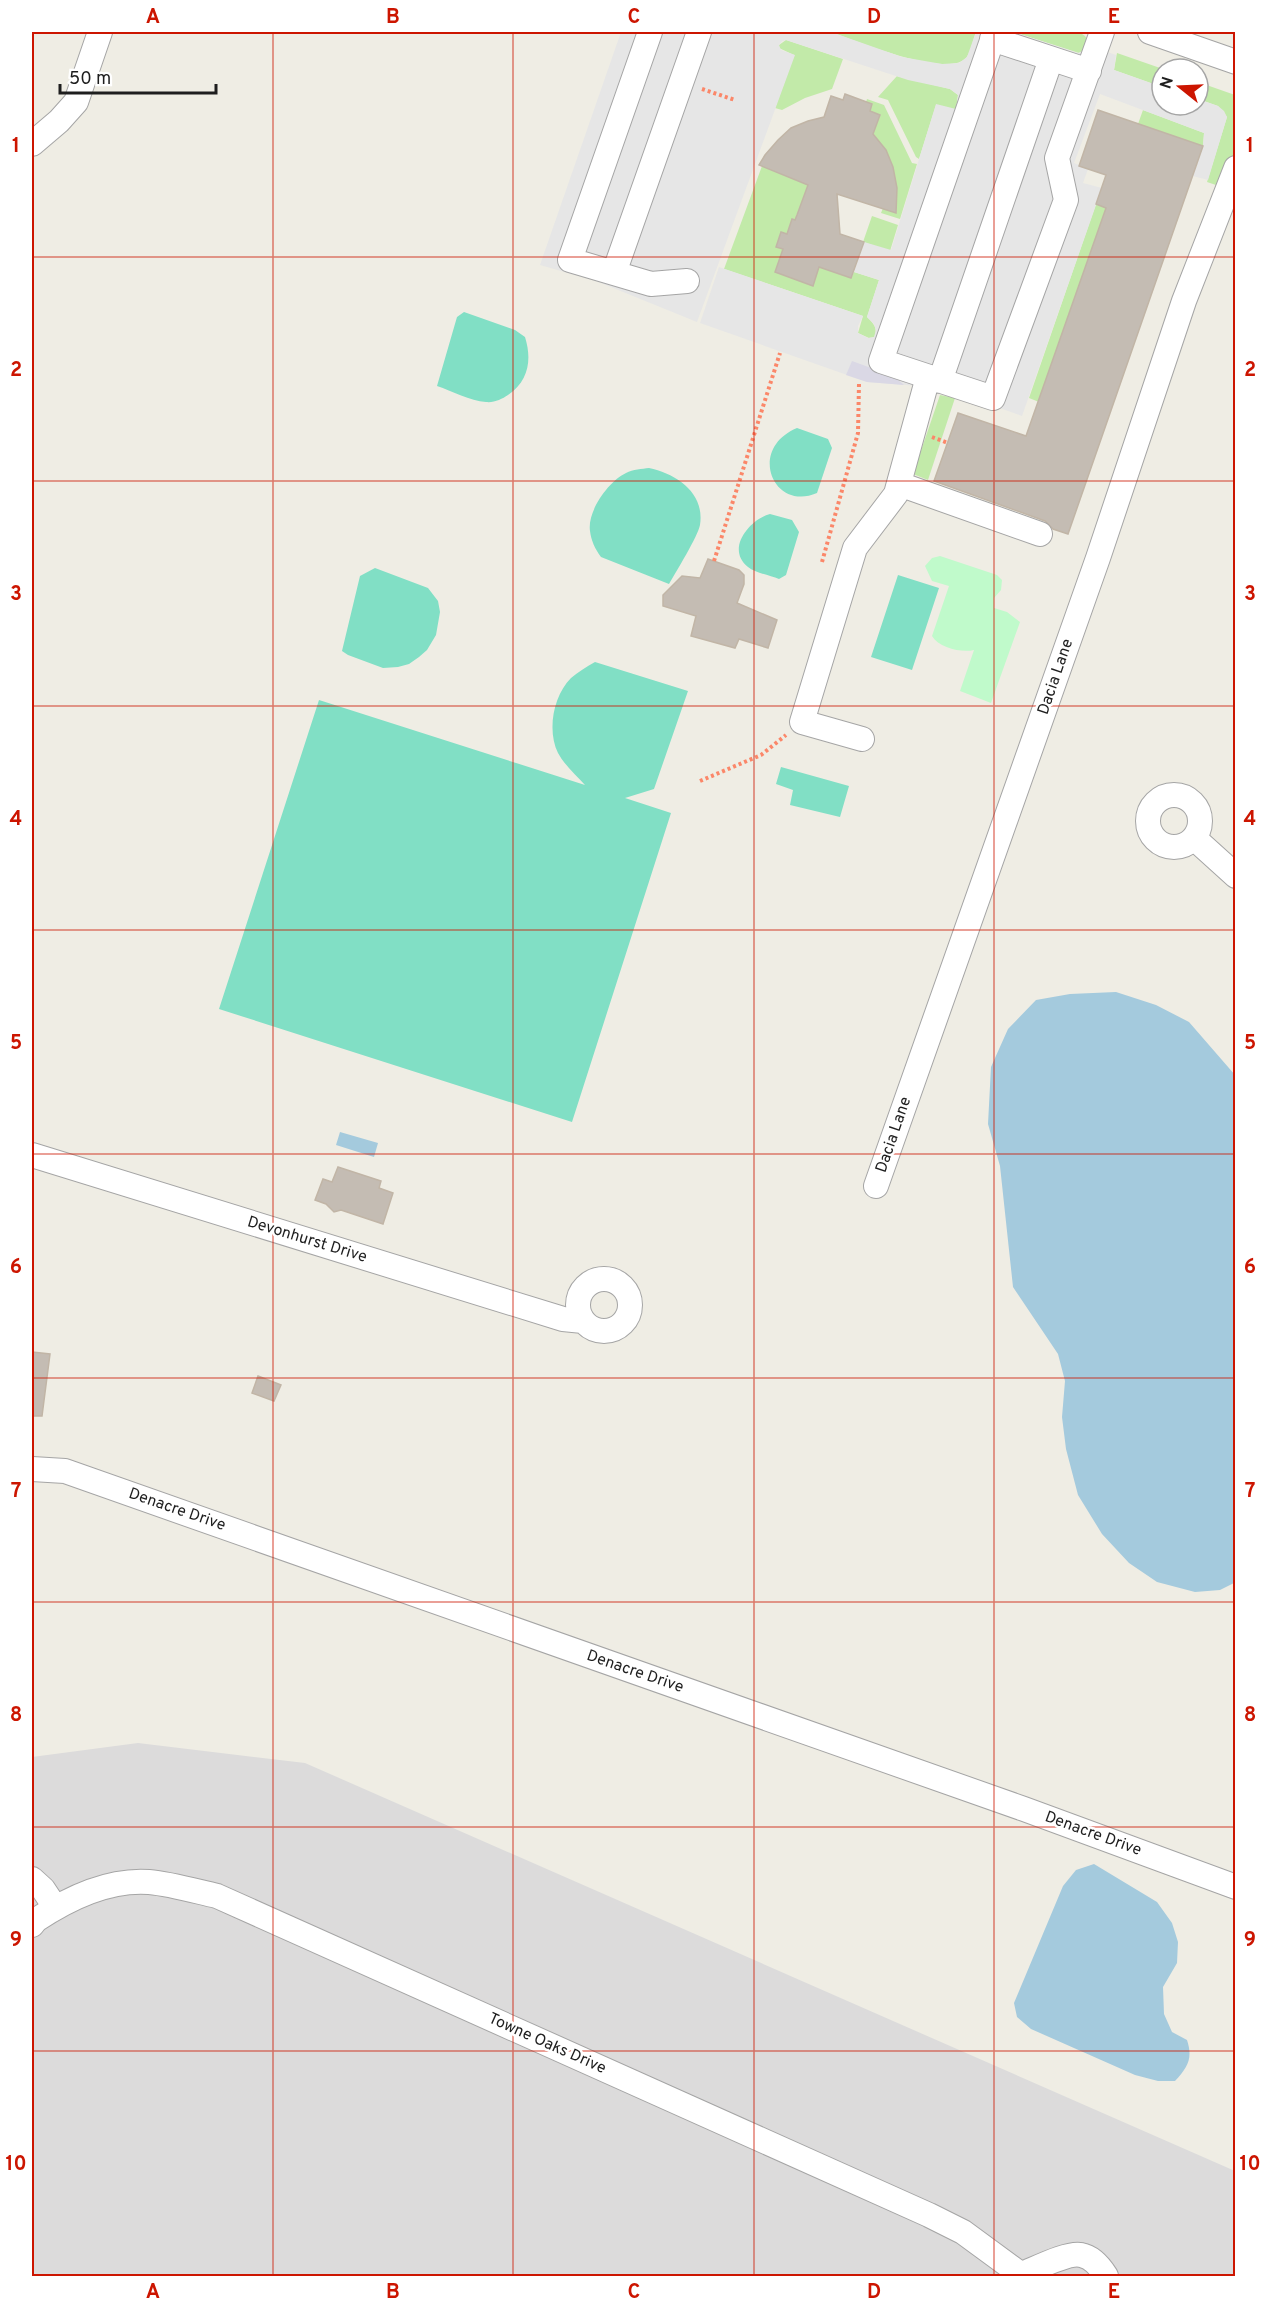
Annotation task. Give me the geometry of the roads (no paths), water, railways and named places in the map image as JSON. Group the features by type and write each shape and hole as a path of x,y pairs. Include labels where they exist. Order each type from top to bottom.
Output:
{"street":[{"path":"32,144 59,121 76,102 100,32"},
{"path":"650,32 570,260 651,284 687,281"},
{"path":"614,273 699,32"},
{"path":"1089,71 1051,59 993,35 881,361 993,398 1066,201 1057,158 1089,71 1102,32"},
{"path":"1157,33 1191,38 1236,62"},
{"path":"862,738 802,722 855,548 896,494 934,379 1051,59"},
{"name":"Dacia Lane","path":"876,1186 1098,558 1184,301 1236,168"},
{"path":"899,484 1041,534"},
{"path":"1194,838 1236,876"},
{"name":"Devonhurst Drive","path":"32,1155 563,1319 583,1321"},
{"name":"Denacre Drive","path":"32,1469 65,1471 1024,1809 1236,1887"},
{"path":"32,1879 43,1889 55,1907"},
{"name":"Towne Oaks Drive","path":"32,1925 55,1907 92,1890 148,1882 217,1896 928,2215 963,2232 1023,2275 1067,2256 1081,2255 1100,2266 1106,2277"}],"water":[{"path":"1116,992 1156,1005 1189,1022 1235,1075 1236,1582 1220,1590 1195,1592 1157,1582 1129,1563 1102,1534 1078,1495 1066,1449 1062,1417 1065,1381 1058,1354 1013,1287 1000,1166 988,1124 991,1067 1008,1029 1036,1000 1070,994"},
{"path":"340,1132 378,1143 374,1157 336,1145"},
{"path":"1094,1864 1157,1902 1172,1923 1178,1942 1177,1963 1163,1987 1164,2014 1172,2032 1187,2040 1189,2052 1186,2067 1175,2081 1158,2081 1135,2075 1031,2029 1017,2017 1014,2003 1063,1886 1076,1870"}]}
